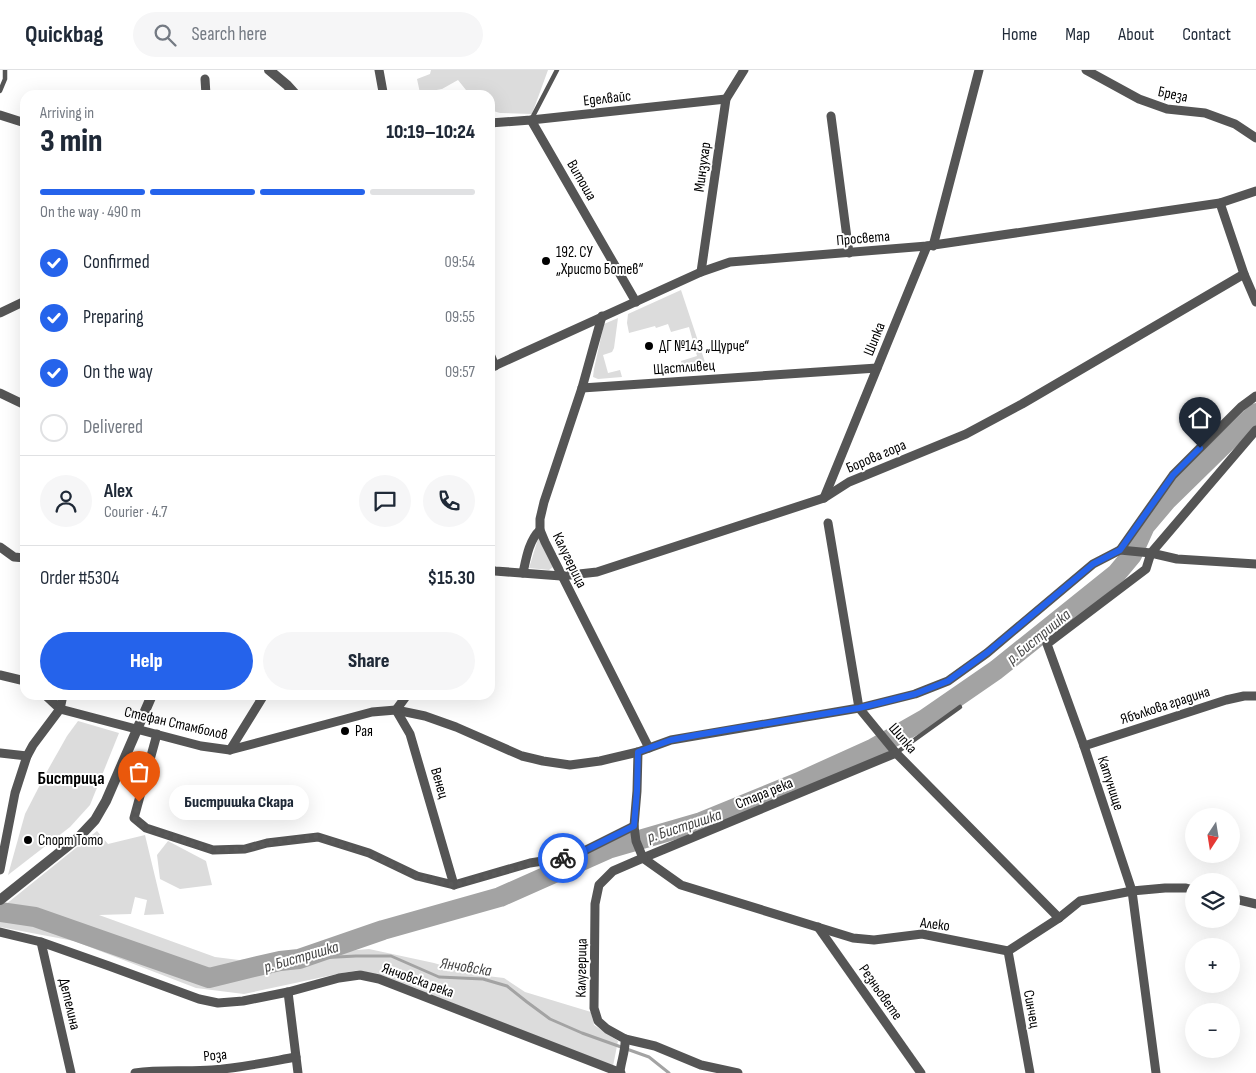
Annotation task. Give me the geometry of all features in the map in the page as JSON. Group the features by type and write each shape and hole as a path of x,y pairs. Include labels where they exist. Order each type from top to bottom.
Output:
{"street":[{"path":"269,70 292,90"},
{"path":"378,70 383,90"},
{"name":"Минзухар","path":"701,272 726,99 744,70"},
{"name":"Шипка","path":"824,498 877,368 930,246 979,70"},
{"name":"Бреза","path":"1086,70 1139,99 1167,109 1205,113 1236,124 1256,138"},
{"path":"205,79 206,90"},
{"name":"Еделвайс","path":"495,122 531,120 726,99"},
{"path":"0,115 20,121"},
{"path":"831,116 849,253"},
{"name":"Витоша","path":"531,120 636,302"},
{"name":"Просвета","path":"495,366 701,272 730,262 930,246 1220,203 1256,191"},
{"path":"1220,203 1244,274 1256,302"},
{"name":"Борова гора","path":"495,573 561,576 597,572 824,498 849,482 966,434 1022,404 1244,274"},
{"path":"0,313 20,303"},
{"name":"Калугерица","path":"602,316 582,388 544,502 540,519 540,530 561,576 649,748"},
{"name":"Щастливец","path":"582,388 877,368"},
{"path":"0,393 20,403"},
{"path":"1120,550 1173,475 1241,407 1256,396"},
{"path":"1150,552 1256,430"},
{"path":"828,523 859,708"},
{"path":"522,573 529,548 535,535 540,530"},
{"path":"0,547 14,556 20,557"},
{"path":"1120,550 1150,552 1177,559 1256,564"},
{"name":"Стефан Стамболов","path":"50,700 60,709 201,746 230,750 372,712 396,710 426,716 522,756 543,762 570,766 600,762 638,752 671,740 859,708 915,694 948,681 988,652 1093,564 1120,550"},
{"name":"Катунище","path":"1150,552 1146,569 1047,644 1084,746 1132,891 1156,1073"},
{"path":"0,675 20,680"},
{"name":"Ябълкова градина","path":"1084,746 1226,700 1244,696 1256,696"},
{"path":"0,870 15,793 27,756 60,709 62,700"},
{"path":"0,900 78,837 95,820 106,801 150,700"},
{"path":"230,750 261,700"},
{"path":"396,710 403,700"},
{"name":"Шипка","path":"859,708 895,751 1059,918"},
{"name":"Венец","path":"396,710 410,734 422,769 454,885"},
{"path":"157,734 134,818 146,828 213,850 245,849 267,843 318,836 369,854 417,876 454,885 530,864 574,856 634,827"},
{"name":"Стара река","path":"643,858 895,751"},
{"path":"638,752 634,827 636,842 643,858"},
{"path":"0,754 27,756"},
{"name":"Калугерица","path":"625,1042 598,1021 594,1008 595,904 599,885 613,871 643,858"},
{"name":"Алеко","path":"643,858 681,885 853,938 874,940 922,934 1008,951"},
{"path":"1008,951 1059,918 1080,901 1132,891 1185,888"},
{"path":"1240,900 1256,904"},
{"name":"Резньовете","path":"818,927 921,1073"},
{"name":"Янчовска река","path":"0,932 41,942 199,999 218,1003 243,1001 288,992 339,978 360,975 379,979 620,1071"},
{"name":"Детелина","path":"41,942 71,1073"},
{"name":"Синчец","path":"1008,951 1030,1073"},
{"path":"288,992 298,1073"},
{"path":"620,1071 625,1042 656,1046 701,1065 738,1073"},
{"name":"Роза","path":"136,1073 172,1070 212,1070 296,1057"}],"lane":[{"path":"0,91 5,79 5,70"},
{"path":"531,120 557,70"},
{"path":"895,751 960,707"}],"shaded area":[{"path":"431,70 548,70 532,114 495,112 495,90 466,90 458,80 442,89 419,90 417,79 430,74"},
{"path":"681,290 708,371 665,374 666,371 682,366 681,361 697,356 689,327 671,332 668,324 629,333 628,314"},
{"path":"618,318 614,348 612,352 603,355 608,373 620,370 622,377 598,379 593,377 604,324"},
{"path":"540,538 553,567 549,570 529,568 538,539"},
{"path":"78,721 119,733 90,805 70,827 8,875 25,814 67,736"},
{"path":"97,831 108,844 145,835 164,914 144,915 147,900 135,897 131,914 99,915 215,957 239,960 369,949 434,963 470,974 504,978 525,992 591,1012 594,1025 618,1041 613,1066 411,987 360,970 244,994 196,988 74,941 0,927 0,909"},
{"path":"168,841 206,861 212,885 180,889 160,879 157,855"}],"waterway":[{"name":"р. Бистришка","path":"0,912 35,917 209,978 280,961 299,959 383,930 500,897 608,849 701,822 799,782 874,748 925,719 996,670 1117,573 1132,555 1145,526 1167,500 1256,413"},
{"name":"Янчовска","path":"299,959 391,956 439,977 483,979 507,986 550,1019 582,1033 649,1057 669,1073"}],"way so far":[{"path":"139,802 134,818 146,828 213,850 245,849 267,843 318,836 369,854 417,876 454,885 530,864 563,858"}],"place":[{"name":"192. СУ „Христо Ботев“","path":"546,261"},
{"name":"ДГ №143 „Щурче“","path":"649,346"},
{"name":"Рая","path":"345,731"},
{"name":"Бистришка Скара","path":"139,802"},
{"name":"Спорт Тото","path":"28,840"}],"district":[{"name":"Бистрица","path":"71,778"}],"route":[{"path":"563,858 574,856 634,826 638,752 671,740 859,708 915,694 948,681 988,652 1093,564 1120,550 1173,475 1200,448"}]}
